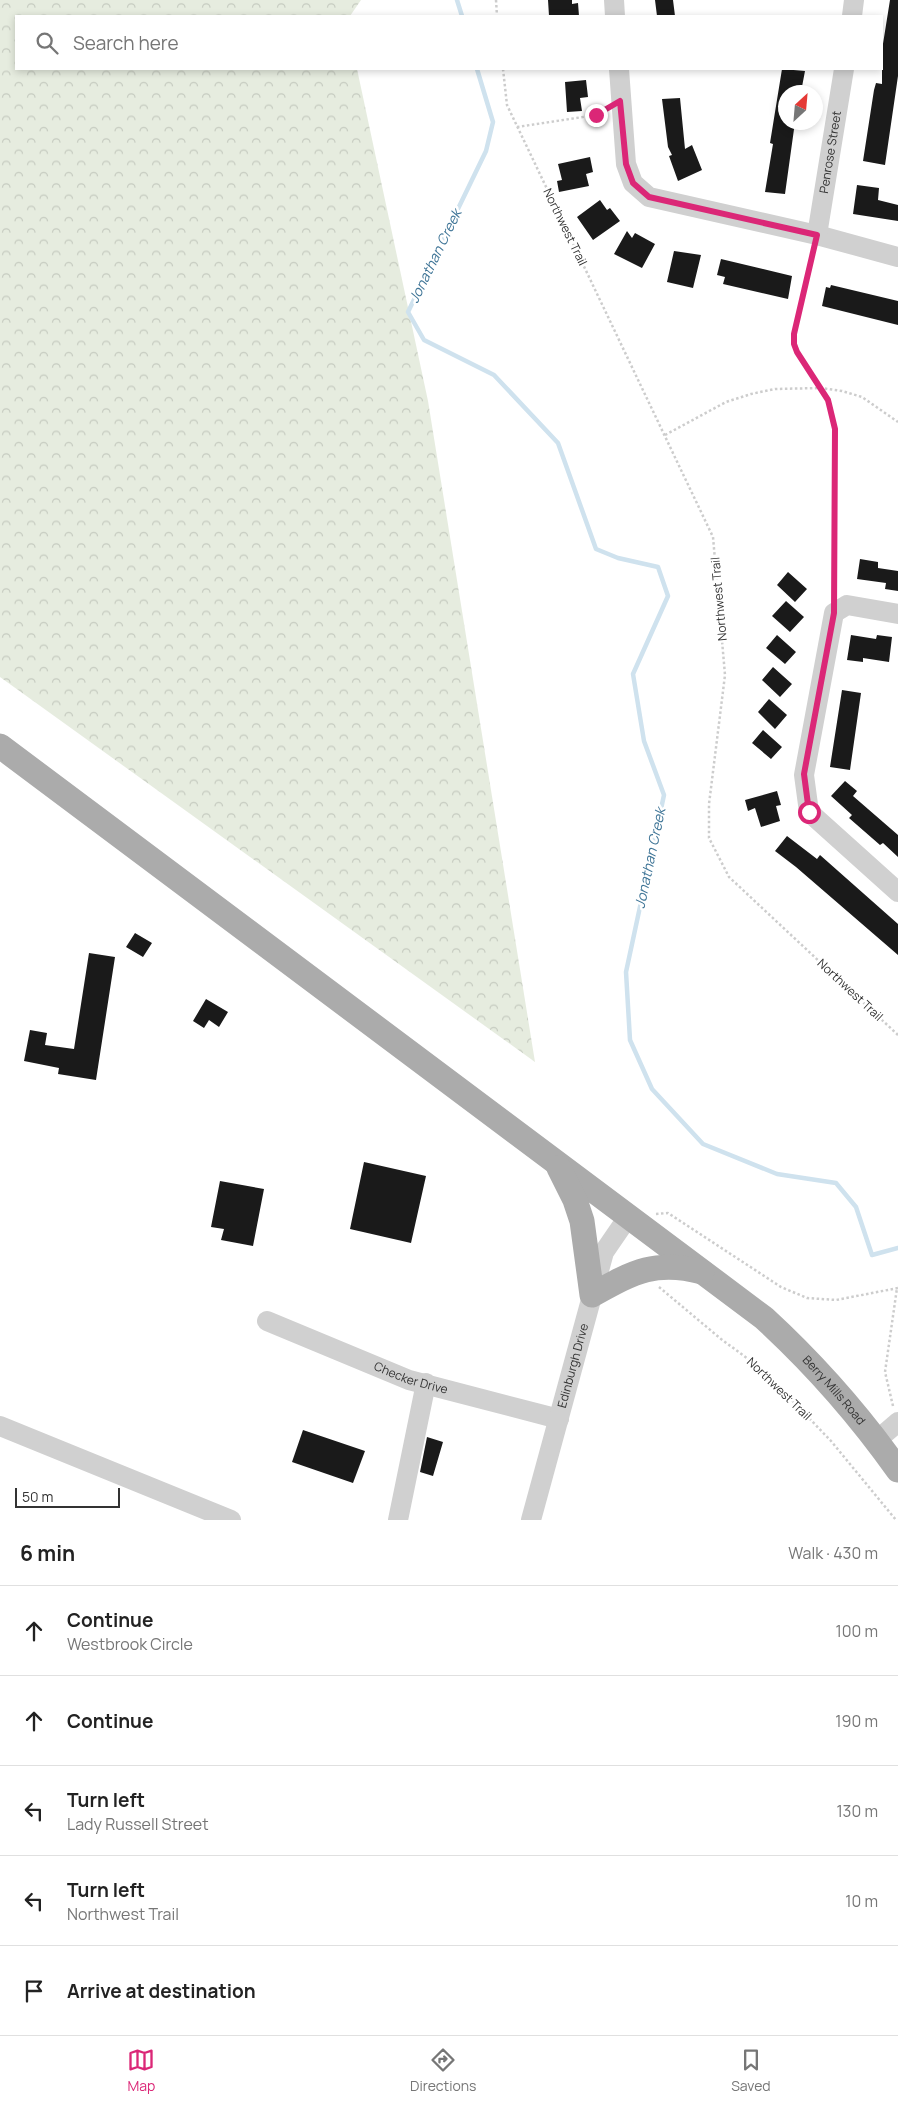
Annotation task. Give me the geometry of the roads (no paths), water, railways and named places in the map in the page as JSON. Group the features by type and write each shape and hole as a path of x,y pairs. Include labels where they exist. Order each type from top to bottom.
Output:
{"main road":[{"name":"Berry Mills Road","path":"0,746 764,1318 796,1347 877,1440 898,1470"},
{"path":"556,1163 575,1200 582,1221 592,1295 631,1274 651,1268 684,1268 705,1274"}],"street":[{"path":"614,0 615,15"},
{"path":"852,15 854,0"},
{"path":"619,70 626,164 633,183 649,197 817,235 898,257"},
{"name":"Penrose Street","path":"817,235 844,70"},
{"path":"898,614 846,606 834,613 804,774 809,812 898,892"},
{"name":"Edinburgh Drive","path":"531,1520 604,1252 628,1217"},
{"name":"Checker Drive","path":"267,1321 409,1380 559,1419"},
{"path":"398,1520 426,1383"},
{"path":"877,1440 898,1422"},
{"path":"0,1426 231,1520"}],"waterway":[{"name":"Jonathan Creek","path":"457,0 462,15"},
{"name":"Jonathan Creek","path":"477,70 493,122 486,151 408,312 424,340 494,375 558,443 596,549 618,558 658,567 668,596 633,674 644,741 664,795 626,972 630,1040 652,1089 703,1144 777,1174 836,1183 856,1207 872,1255 898,1248"}]}
